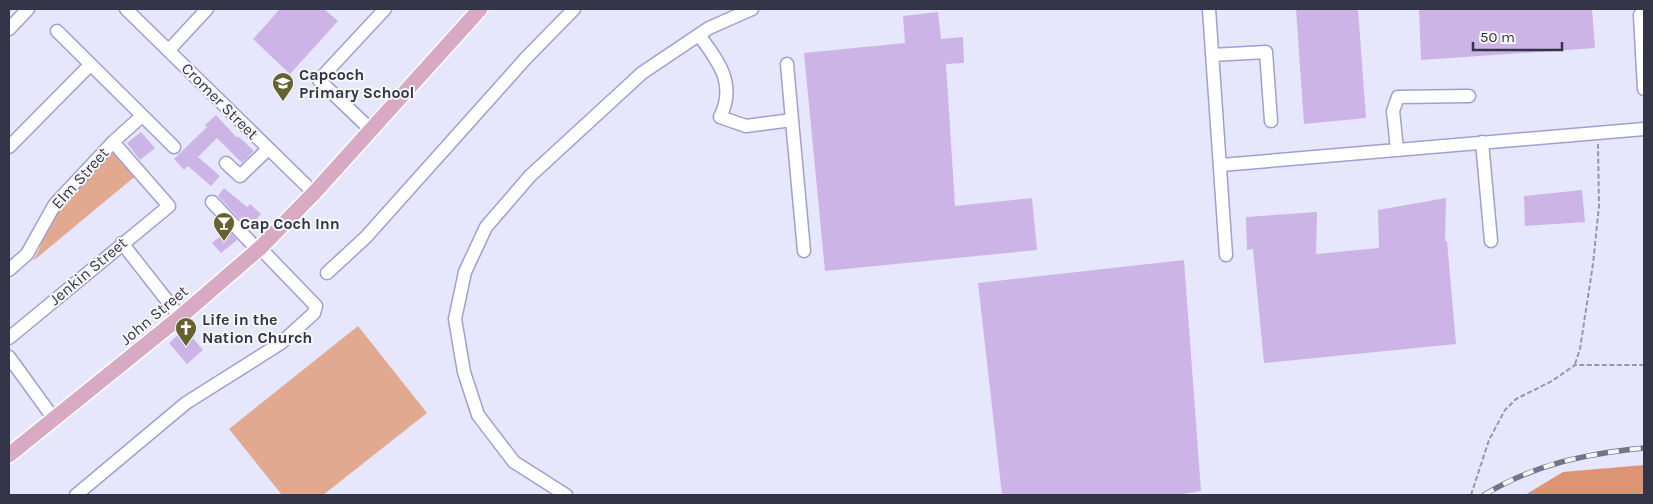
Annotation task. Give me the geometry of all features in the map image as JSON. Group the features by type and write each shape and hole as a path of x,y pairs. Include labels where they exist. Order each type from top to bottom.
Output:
{"main road":[{"name":"John Street","path":"9,455 180,317 258,248 314,193 480,9"}],"street":[{"path":"9,29 28,9"},
{"name":"Cromer Street","path":"126,9 314,193"},
{"path":"169,50 207,9"},
{"path":"371,130 319,80 385,9"},
{"path":"327,273 366,237 526,58 574,9"},
{"path":"566,495 514,462 478,415 464,372 455,319 465,272 486,227 530,176 642,73 709,28 752,9"},
{"path":"1209,9 1226,255"},
{"path":"1644,14 1640,15 1644,89"},
{"path":"58,31 174,147"},
{"path":"699,35 717,60 727,83 724,109 720,117 746,126 792,120"},
{"path":"1212,55 1266,52 1271,121"},
{"path":"787,64 804,251"},
{"path":"9,147 90,65"},
{"path":"1397,149 1393,111 1398,97 1469,96"},
{"name":"Elm Street","path":"9,270 27,254 55,204 113,142 142,116"},
{"path":"1221,165 1644,129"},
{"name":"Jenkin Street","path":"9,338 169,206 113,142"},
{"path":"1482,142 1492,241"},
{"path":"226,164 240,176 268,148"},
{"path":"76,495 186,403 281,343 314,313 316,306 212,202"},
{"path":"122,243 180,317"},
{"path":"9,357 54,419"}],"path":[{"path":"1575,365 1580,349 1591,283 1599,206 1597,132"},
{"path":"1471,495 1489,440 1505,410 1516,400 1552,381 1575,365 1644,365"}],"shaded area":[{"path":"118,154 138,174 33,261 52,215 109,155"},
{"path":"358,326 427,413 323,495 282,495 229,429"},
{"path":"1644,465 1644,495 1525,495 1563,472"}],"building":[{"path":"280,9 324,9 338,21 290,74 253,39"},
{"path":"1296,9 1358,9 1366,118 1304,124"},
{"path":"1419,9 1592,9 1595,48 1421,60"},
{"path":"938,12 941,39 963,37 964,63 946,64 955,206 1032,198 1037,250 825,271 804,53 905,43 903,16"},
{"path":"216,115 237,138 238,136 254,151 242,163 217,138 198,157 220,176 211,186 188,166 184,170 174,159 207,127 205,125"},
{"path":"141,132 155,148 140,160 127,143"},
{"path":"224,188 247,207 250,204 261,214 248,228 218,196"},
{"path":"1582,190 1585,222 1525,226 1524,196"},
{"path":"1446,198 1445,241 1447,241 1456,344 1264,363 1253,249 1247,250 1246,217 1317,212 1316,254 1379,248 1378,210"},
{"name":"Cap Coch Inn","path":"228,230 237,240 221,253 212,243"},
{"path":"1184,260 1201,491 1177,495 1002,495 978,283"},
{"name":"Life in the Nation Church","path":"185,329 203,350 187,364 169,343"}],"railway":[{"path":"1484,495 1522,475 1561,462 1581,457 1644,448"}],"place":[{"name":"Capcoch Primary School","path":"283,102"},
{"name":"Cap Coch Inn","path":"224,242"},
{"name":"Life in the Nation Church","path":"186,347"}]}
